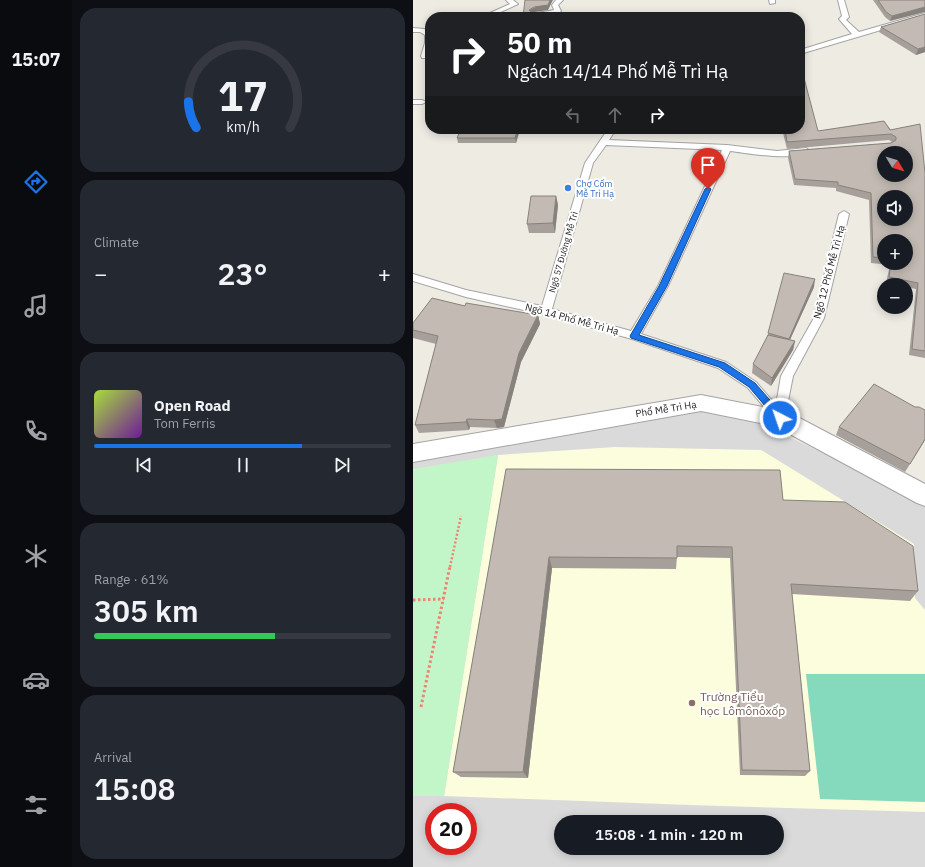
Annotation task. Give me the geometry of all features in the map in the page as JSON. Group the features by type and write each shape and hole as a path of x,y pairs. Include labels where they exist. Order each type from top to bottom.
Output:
{"street":[{"name":"Phố Mễ Trì Hạ","path":"413,453 701,403 780,418 925,496"}],"lane":[{"path":"496,12 515,4 509,0"},
{"path":"553,12 558,10 555,5 560,0"},
{"path":"841,0 846,17 842,19 857,36"},
{"path":"805,50 925,15"},
{"path":"413,30 420,29 425,32"},
{"name":"Ngõ 57 Đường Mễ Trì","path":"546,311 589,163 609,134"},
{"path":"603,142 727,148 777,154 814,151"},
{"path":"634,336 663,286 727,148"},
{"name":"Ngõ 12 Phố Mễ Trì Hạ","path":"780,418 787,376 819,318 844,214"},
{"name":"Ngõ 14 Phố Mễ Trì Hạ","path":"413,277 467,293 546,311 634,336 722,365 752,385 780,418"}],"path":[{"path":"421,707 461,516"},
{"path":"413,600 444,599"}],"shaded area":[{"name":"Trường Tiểu học Lômônôxốp","path":"702,407 757,422 925,501 925,867 413,867 413,458"},
{"name":"Trường Tiểu học Lômônôxốp","path":"615,447 761,450 914,544 915,598 925,610 925,812 444,796 498,455"}],"green space":[{"path":"498,455 444,796 413,796 413,469"},
{"path":"806,674 925,674 925,802 820,799"}],"building":[{"path":"525,0 550,0 548,5 534,7 529,10 531,12 524,12"},
{"path":"878,0 925,0 925,7 892,16 886,12"},
{"path":"925,14 925,47 918,49 881,27"},
{"path":"805,82 818,131 884,121 890,130 920,124 925,173 925,351 912,349 918,283 913,282 913,278 889,277 890,270 913,270 913,234 877,234 877,257 873,257 871,193 838,185 838,182 795,179 789,151 891,143 896,140 896,137 891,134 787,142 786,134 805,134"},
{"path":"459,134 516,134 515,138 457,138"},
{"path":"531,196 556,196 553,223 527,224"},
{"path":"784,273 815,279 789,339 768,333"},
{"path":"432,298 465,306 466,303 538,315 519,353 502,419 467,419 466,422 415,425 438,336 413,330 413,323"},
{"path":"768,335 795,341 772,378 753,364"},
{"path":"874,384 915,407 925,410 925,439 910,464 839,427"},
{"path":"506,469 780,470 783,500 845,502 913,546 918,591 791,584 810,771 742,770 732,547 677,546 677,558 549,557 523,772 453,772"}],"place":[{"name":"Chợ Cốm Mễ Trì Hạ","path":"568,188"},
{"name":"Trường Tiểu học Lômônôxốp","path":"692,703"}],"route":[{"path":"708,189 663,286 634,336 722,365 752,385 780,418"}]}
